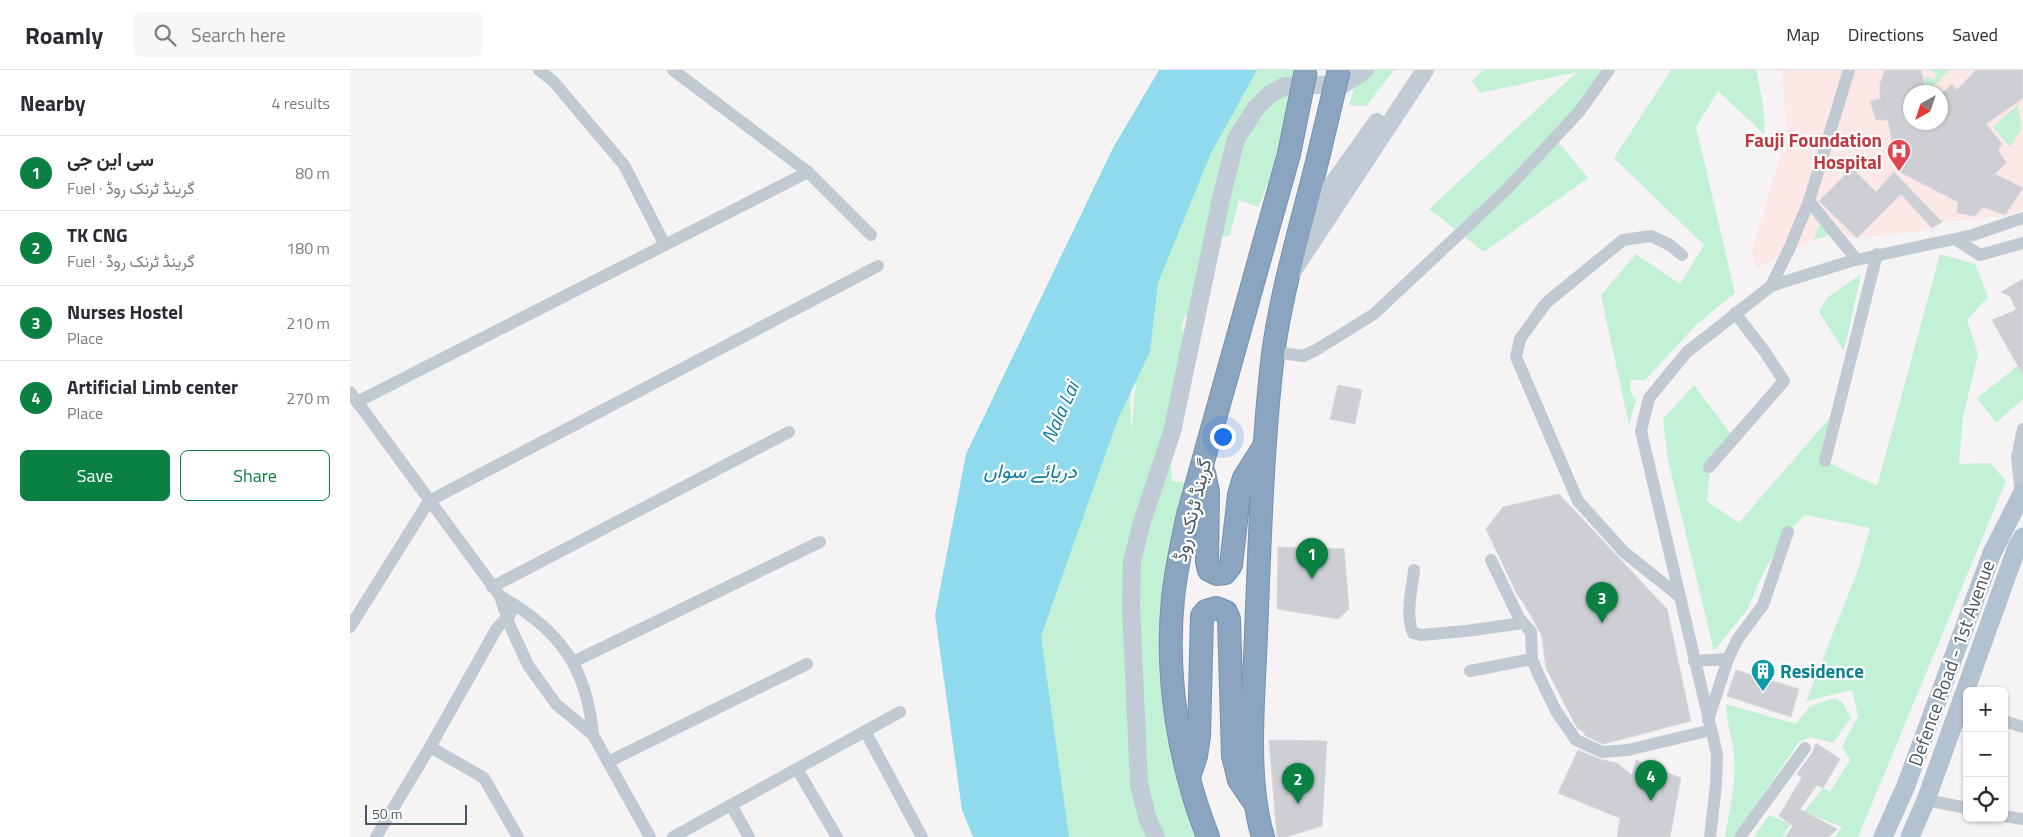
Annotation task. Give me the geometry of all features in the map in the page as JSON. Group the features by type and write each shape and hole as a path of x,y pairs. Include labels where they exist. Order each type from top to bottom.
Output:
{"highway":[{"name":"گرینڈ ٹرنک روڈ","path":"1208,837 1189,777 1179,732 1171,646 1173,599 1188,515 1289,154 1306,70"},
{"path":"1263,837 1256,805 1253,705 1264,447 1274,352 1288,278 1339,70"},
{"path":"1202,467 1208,492 1207,562 1209,570 1217,574 1225,573 1231,565 1239,495 1244,478 1264,447"},
{"path":"1189,777 1196,756 1199,736 1202,616 1206,611 1216,608 1226,612 1229,619 1233,756 1239,780 1256,805"}],"main road":[{"path":"1156,837 1147,817 1139,784 1131,606 1132,562 1142,522 1172,432 1221,199 1236,140 1256,108 1270,94 1285,86 1348,83 1365,70"},
{"path":"1300,230 1412,70"},
{"path":"1288,278 1324,227 1354,177 1425,70"},
{"name":"Defence Road - 1st Avenue","path":"1883,837 1904,788 1992,553 2022,493"},
{"path":"1971,687 2018,563 2023,537"},
{"path":"1910,837 1963,709"}],"street":[{"path":"539,70 553,81 624,165 665,245"},
{"path":"673,70 808,172 871,235"},
{"path":"1274,352 1303,356 1374,314 1505,191 1579,112 1609,70"},
{"path":"1771,286 1809,201 1849,70"},
{"path":"650,837 593,735 556,704 541,686 528,666 496,592 354,397 665,245 808,172"},
{"path":"1809,201 1856,259"},
{"path":"1710,837 1716,786 1717,754 1641,431 1649,398 1687,352 1771,286 1856,259 1973,235 2023,218"},
{"path":"1679,596 1624,552 1578,501 1516,357 1520,339 1546,303 1623,240 1651,236 1670,245 1682,255"},
{"path":"1954,239 1980,255 2023,244"},
{"path":"1825,461 1877,254"},
{"path":"350,628 430,501 878,266"},
{"path":"1710,467 1784,381 1765,352 1735,313"},
{"path":"2022,493 2017,457 2023,429"},
{"path":"496,592 789,432"},
{"path":"1710,725 1728,659 1737,640 1763,605 1788,532"},
{"path":"573,662 820,542"},
{"path":"1491,560 1523,623 1531,632 1532,659 1556,711 1576,740 1602,752 1628,750 1710,725"},
{"path":"1414,570 1410,612 1410,625 1413,633 1466,631 1523,623"},
{"path":"496,592 519,607 551,633 573,662 584,685 591,710 593,735"},
{"path":"376,837 430,747 497,628 506,617 519,607"},
{"path":"1470,671 1532,659"},
{"path":"1694,661 1728,659"},
{"path":"608,762 808,664"},
{"path":"1937,699 1963,709"},
{"path":"673,837 900,712"},
{"path":"2008,722 2023,727"},
{"path":"865,731 922,837"},
{"path":"430,747 484,778 518,837"},
{"path":"1740,837 1805,748"},
{"path":"797,769 837,837"},
{"path":"1926,800 1963,807"},
{"path":"731,805 749,837"},
{"path":"2008,817 2023,819"}],"shaded area":[{"name":"Fauji Foundation Hospital","path":"1782,70 2023,70 2023,210 2005,216 1942,222 1932,228 1919,231 1857,238 1830,235 1814,240 1756,269 1752,250 1787,134"}],"green space":[{"path":"1221,70 1295,70 1281,152 1258,207 1239,200 1230,235 1207,242 1199,315 1185,316 1181,329 1187,334 1182,417 1171,464 1172,481 1192,484 1171,555 1174,749 1190,825 1195,837 1055,837 1034,687 1054,487 1129,328 1131,433 1147,270"},
{"path":"1359,70 1394,70 1366,106 1349,105"},
{"path":"1484,70 1604,70 1555,138 1588,178 1484,252 1429,209 1577,72 1480,93 1472,81"},
{"path":"1671,70 1756,70 1763,104 1765,135 1718,91 1696,127 1735,293 1697,324 1645,380 1630,380 1631,393 1636,400 1629,425 1601,295 1636,254 1680,284 1704,245 1614,158"},
{"path":"1929,70 1949,70 1935,85 1926,85 1924,78 1930,77 1934,80 1937,74"},
{"path":"2020,103 2018,108 2021,129 2010,147 1993,127"},
{"path":"1820,222 1830,235 1814,240"},
{"path":"1940,254 1975,264 1988,297 1967,320 1978,354 1963,417 1959,464 1990,463 2006,481 1858,837 1835,837 1842,827 1804,812 1823,788 1830,792 1850,760 1842,747 1858,716 1852,690 1806,701 1858,570 1870,528 1805,515 1788,532 1763,573 1747,610 1714,651 1668,460 1663,419 1694,385 1734,438 1710,467 1707,501 1739,523 1838,408 1825,461 1877,486"},
{"path":"1861,274 1844,351 1819,312 1828,297"},
{"path":"2023,362 2023,399 1996,423 1977,398"},
{"path":"1835,698 1842,702 1851,718 1833,743 1810,737 1799,742 1734,837 1725,837 1735,764 1726,704 1796,724 1810,706"},
{"path":"1769,815 1790,824 1783,837 1754,837"}],"water":[{"name":"دریائے سواں","path":"1159,70 1257,70 1211,153 1158,283 1150,352 1118,419 1041,636 1069,837 973,837 962,810 935,615 966,454 1113,148"}],"building":[{"path":"1885,70 1921,70 1924,85 1903,85 1903,130 1948,130 1948,88 1952,84 1957,90 1976,70 2023,70 2023,98 1986,124 2002,144 1998,150 2006,163 1995,174 2023,188 2005,215 1983,207 1975,216 1957,213 1958,202 1898,171 1888,120 1876,120 1870,101 1880,99 1880,84"},
{"path":"1852,168 1876,192 1894,172 1942,222 1932,228 1901,194 1857,238 1819,201"},
{"path":"2023,279 2023,375 1992,320 2016,310 2010,296 2001,292"},
{"path":"1338,385 1362,390 1355,424 1330,419"},
{"path":"1559,494 1667,609 1691,721 1603,744 1584,735 1585,733 1578,729 1575,724 1546,668 1542,636 1517,594 1486,529 1503,507"},
{"path":"1278,547 1344,549 1349,609 1338,619 1277,609"},
{"name":"Residence","path":"1736,670 1799,689 1791,717 1727,696"},
{"path":"1269,740 1327,741 1322,826 1286,837 1277,837"},
{"path":"1816,743 1840,759 1823,788 1817,785 1800,809 1837,829 1829,837 1785,837 1793,826 1779,816 1802,777 1797,774 1812,753"},
{"path":"1578,750 1599,759 1617,763 1632,775 1636,760 1681,778 1670,837 1617,837 1620,818 1558,793"}],"place":[{"name":"Fauji Foundation Hospital","path":"1899,172"},
{"name":"سی این جی","path":"1312,579"},
{"name":"Nurses Hostel","path":"1602,623"},
{"name":"Residence","path":"1763,692"},
{"name":"Artificial Limb center","path":"1651,801"},
{"name":"TK CNG","path":"1298,804"}],"water label":[{"name":"Nala Lai","path":"1060,412"}]}
